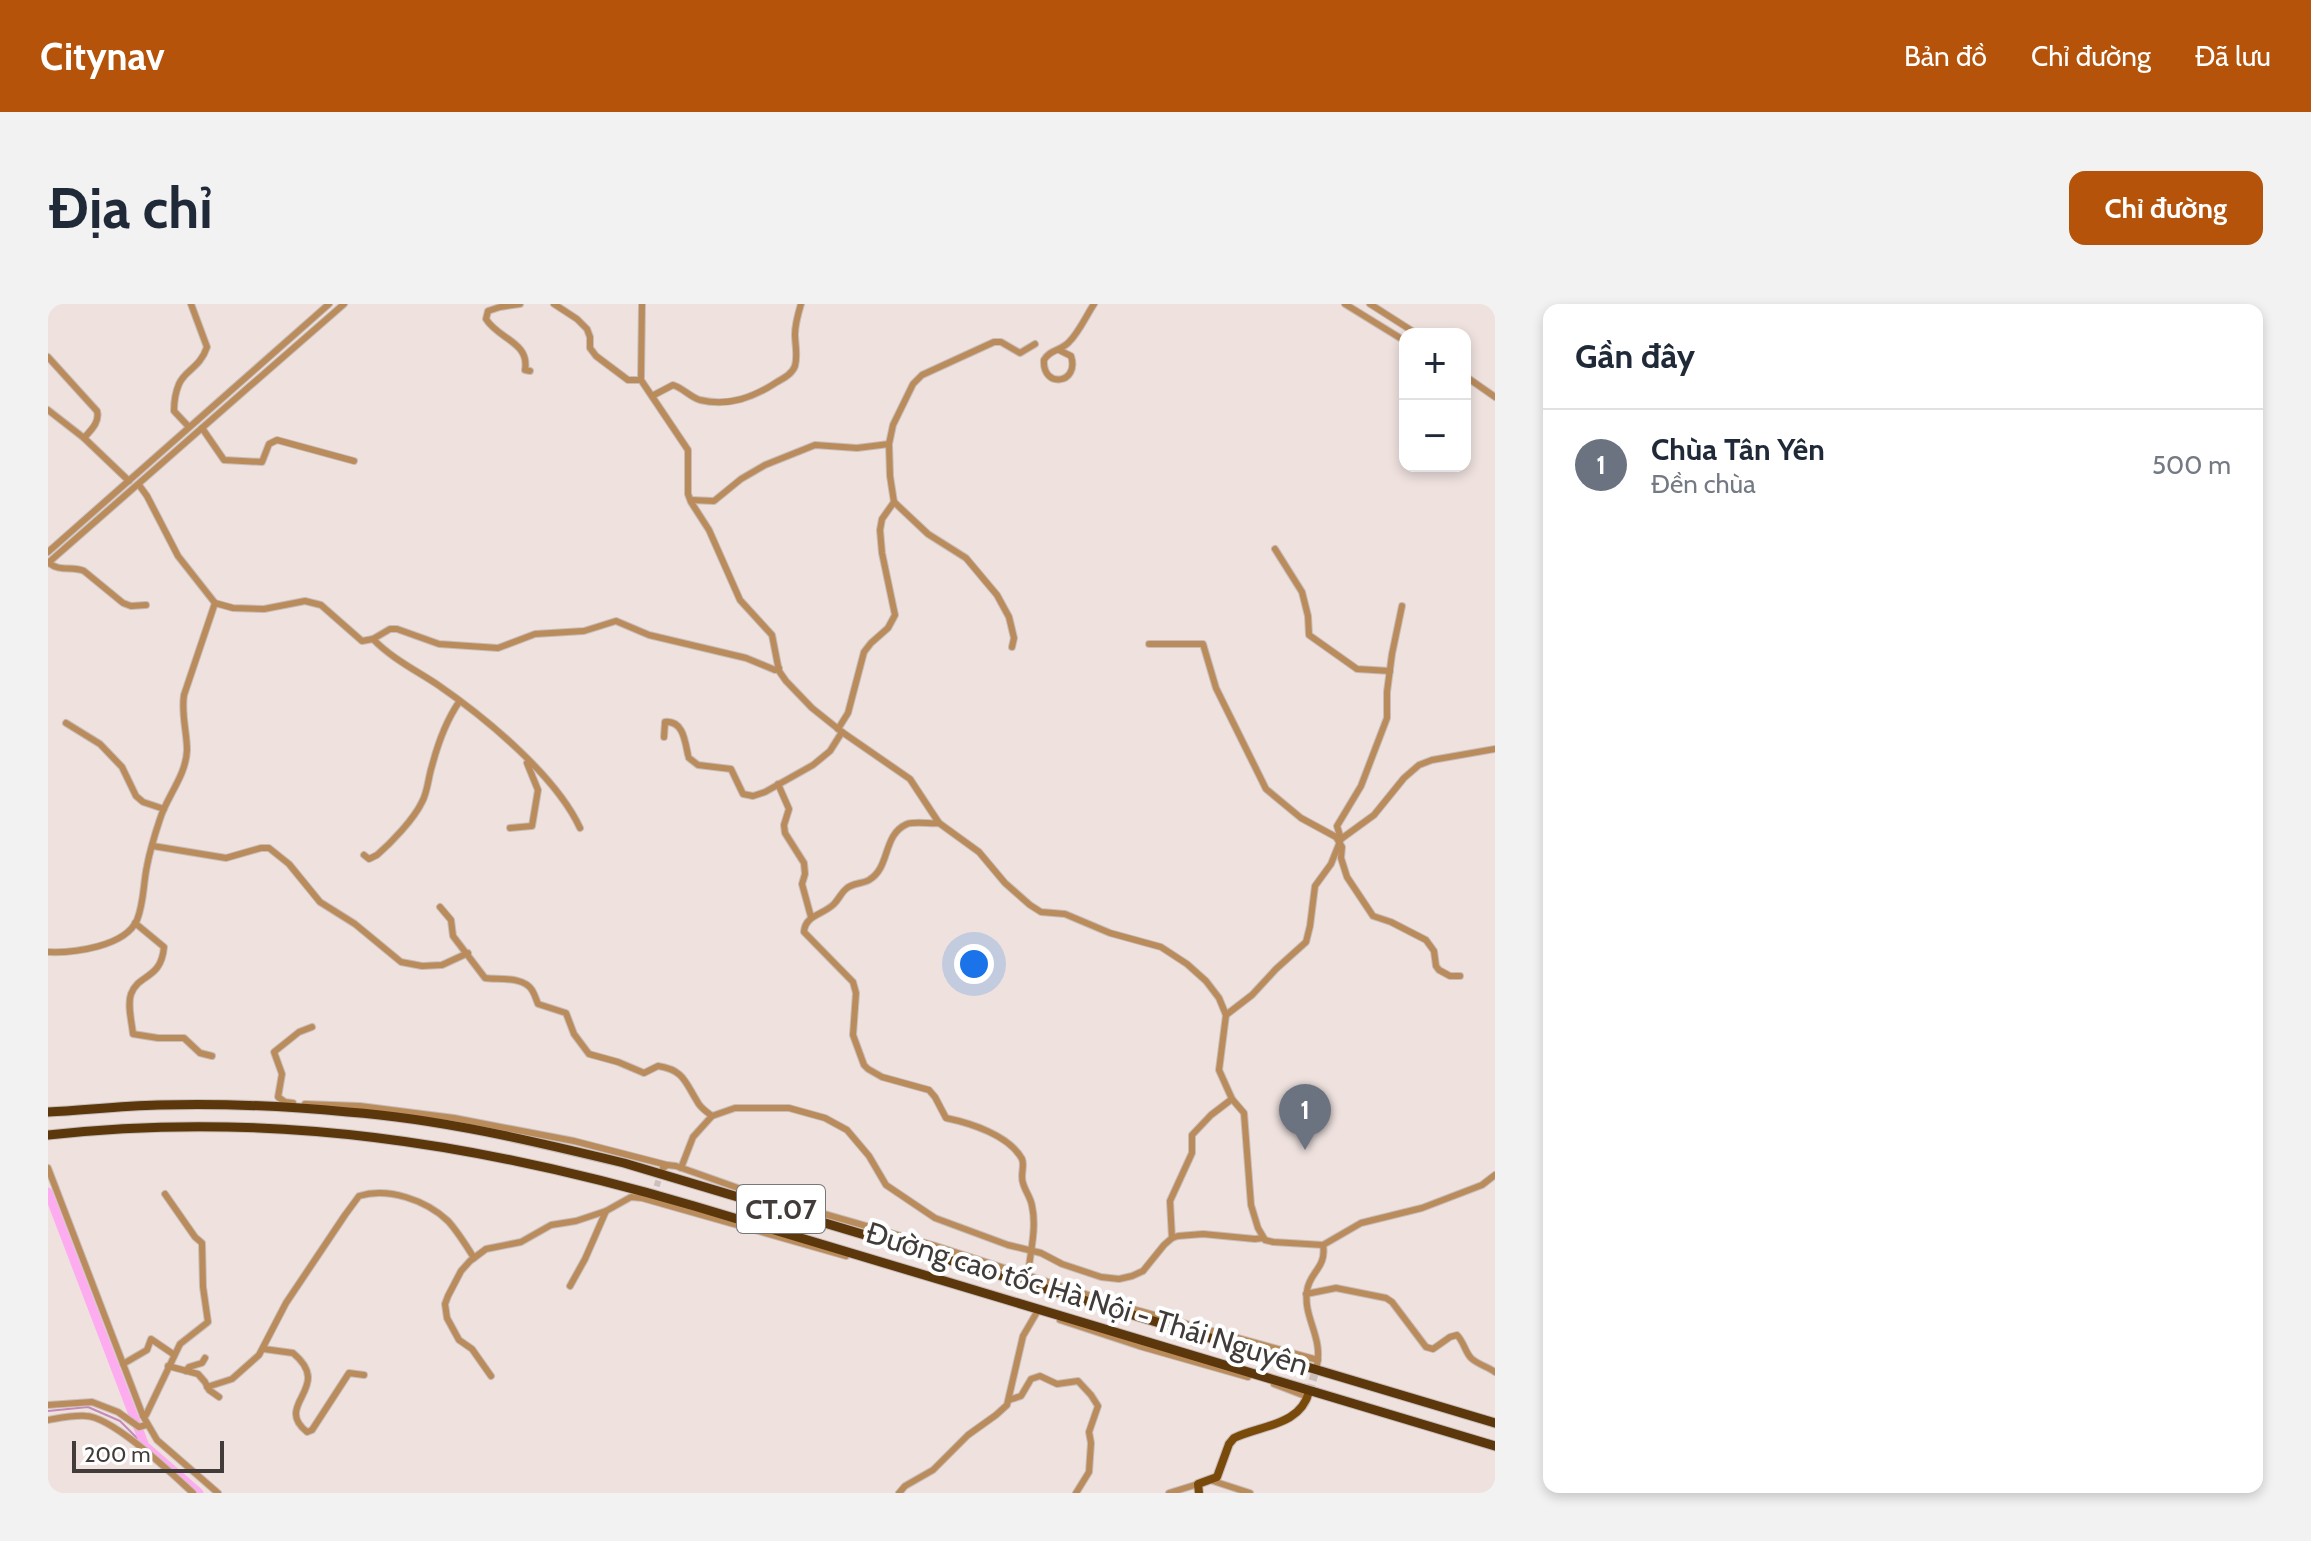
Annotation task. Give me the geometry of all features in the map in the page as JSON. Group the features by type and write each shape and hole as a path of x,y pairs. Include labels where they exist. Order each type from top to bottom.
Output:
{"highway":[{"name":"Đường cao tốc Hà Nội - Thái Nguyên","path":"48,1112 157,1105 275,1107 421,1120 531,1140 624,1163 1495,1423"},
{"name":"Đường cao tốc Hà Nội - Thái Nguyên","path":"48,1136 158,1127 289,1130 418,1142 526,1162 655,1195 1495,1446"}],"main road":[{"path":"1199,1489 1213,1481 1221,1471 1229,1444 1234,1438 1292,1417 1299,1412 1308,1395"}],"street":[{"path":"189,427 174,411 178,387 198,365 207,347 191,304"},
{"path":"146,605 123,603 84,571 55,568 48,563 129,481 329,304"},
{"path":"48,552 64,544 139,485 344,304"},
{"path":"520,304 488,311 486,319 522,351 527,362 525,370 530,371"},
{"path":"554,304 587,329 590,348 596,356 628,380 641,380"},
{"path":"642,304 641,380 688,450 688,494 709,530 740,600 772,635 780,674 795,692 840,731 910,779 939,823 979,852 1005,883 1034,908 1041,912 1065,914 1110,933 1152,943 1187,964 1219,998 1226,1015 1219,1070 1232,1099 1244,1113 1251,1205 1263,1238"},
{"path":"652,396 673,385 699,400 722,402 749,398 768,388 795,367 796,321 801,304"},
{"path":"1059,350 1072,340 1094,304"},
{"path":"1345,304 1399,337"},
{"path":"1370,304 1408,328"},
{"path":"1071,356 1063,350 1049,352 1044,360 1044,370 1050,377 1060,380 1069,375 1073,366 1072,340"},
{"path":"1012,647 1014,638 1009,617 997,595 966,558 928,534 894,502 889,444 893,425 913,384 922,375 994,342 1001,342 1020,353 1035,344"},
{"path":"48,357 97,411 97,422 84,438"},
{"path":"1471,380 1495,397"},
{"path":"48,410 84,438 129,481"},
{"path":"202,428 224,460 262,462 271,442 280,440 354,461"},
{"path":"691,500 714,501 741,479 765,465 815,445 857,448 889,444"},
{"path":"139,485 178,556 215,603 233,608 264,609 313,602 321,605 358,640 366,641 390,629 397,629 433,643 495,649 535,634 568,633 616,621 649,635 746,658 775,670 779,668"},
{"path":"664,737 665,722 671,721 682,732 695,765 731,769 740,790 747,796 757,795 778,784 830,751 848,713 864,652 888,628 895,615 880,530 882,519 894,502"},
{"path":"1275,549 1302,592 1309,635 1357,669 1390,671"},
{"path":"48,952 65,953 108,943 123,936 135,923 143,900 147,864 164,809 185,763 184,695 215,603"},
{"path":"1402,606 1394,637 1387,718 1361,786 1337,826 1341,858 1344,871 1369,911 1377,918 1426,940 1434,951 1439,970 1450,976 1460,976"},
{"path":"373,639 497,730 562,796 580,828"},
{"path":"1149,644 1203,644 1216,688 1266,789 1301,818 1340,840"},
{"path":"364,855 369,859 377,855 421,806 441,737 459,702"},
{"path":"66,723 100,744 129,778 136,796 143,802 164,809"},
{"path":"1226,1015 1252,995 1306,942 1315,886 1331,864 1340,840 1374,815 1404,778 1425,762 1495,749"},
{"path":"510,828 532,826 536,809 538,785 524,757"},
{"path":"778,784 789,809 785,833 804,863 802,884 811,917"},
{"path":"939,823 906,824 888,843 885,860 877,873 866,881 848,887 834,904 811,917 804,929 807,937 853,982 856,993 853,1035 860,1057 868,1069 882,1077 929,1090 946,1118 993,1134 1019,1155 1023,1163 1021,1179 1033,1209 1028,1275"},
{"path":"153,846 226,858 269,848 289,864 320,902 355,924 401,962 417,966 442,965 468,953"},
{"path":"440,907 451,920 453,936 485,978 511,980 527,986 533,991 538,1004 566,1013 574,1034 589,1054 644,1073 658,1066 677,1072 690,1086 699,1106 712,1116"},
{"path":"135,923 164,947 164,951 156,970 137,984 131,995 133,1034 184,1038 200,1053 212,1056"},
{"path":"312,1027 299,1032 274,1052 282,1074 278,1097 285,1102 360,1106 443,1116 574,1141 665,1167 681,1168 755,1194 936,1246 1129,1308 1295,1352 1317,1363 1319,1345 1306,1294 1324,1258 1323,1245"},
{"path":"1172,1238 1169,1205 1192,1153 1192,1135 1232,1099"},
{"path":"681,1168 693,1137 712,1116 735,1108 789,1108 825,1118 854,1136 886,1185 946,1224 1031,1250 1081,1272 1110,1279 1143,1271 1172,1238 1203,1234 1323,1245 1361,1223 1422,1208 1482,1185 1495,1175"},
{"path":"48,1168 143,1416 143,1426"},
{"path":"207,1387 232,1379 264,1349 286,1303 359,1196 386,1192 437,1213 458,1234 474,1258"},
{"path":"143,1416 173,1354 208,1319 203,1287 202,1243 165,1194"},
{"path":"491,1376 472,1349 456,1336 446,1310 451,1286 461,1271 474,1258 494,1247 521,1242 551,1225 606,1211 631,1197 653,1198 1308,1395"},
{"path":"570,1286 606,1211"},
{"path":"1306,1294 1336,1288 1380,1295 1392,1302 1426,1347 1433,1349 1457,1335 1472,1359 1495,1372"},
{"path":"899,1493 939,1465 968,1435 1004,1409 1009,1400 1023,1336 1037,1312"},
{"path":"123,1364 147,1350 151,1339 173,1354"},
{"path":"264,1349 293,1353 309,1373 296,1409 299,1424 307,1432 312,1430 349,1373 364,1375"},
{"path":"186,1371 202,1363 205,1358"},
{"path":"168,1366 198,1374 219,1397"},
{"path":"1009,1400 1021,1396 1031,1379 1040,1376 1057,1384 1078,1381 1096,1403 1096,1414 1089,1432 1089,1472 1076,1493"},
{"path":"48,1405 92,1402 118,1412 143,1426 218,1493"},
{"path":"48,1420 86,1416 99,1418 115,1427 193,1493"},
{"path":"1213,1481 1250,1493"},
{"path":"1169,1493 1199,1489"}],"waterway":[{"path":"48,1192 145,1446 199,1493"},
{"path":"48,1411 88,1407 120,1421 145,1446"}],"tunnel":[{"path":"654,1195 661,1172"},
{"path":"1309,1392 1317,1366"}],"place":[{"name":"Chùa Tân Yên","path":"1305,1150"}]}
